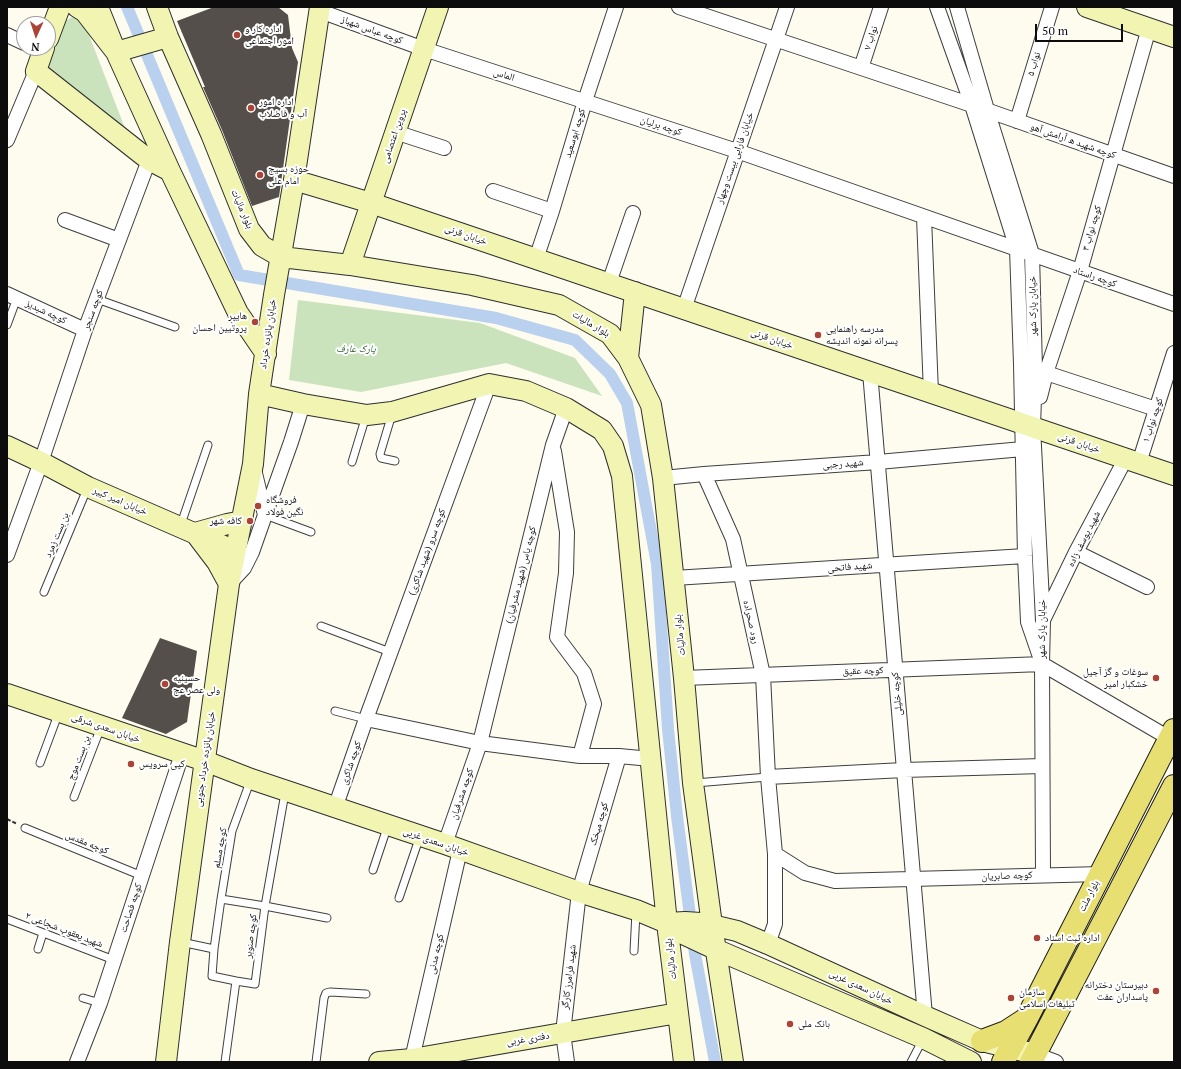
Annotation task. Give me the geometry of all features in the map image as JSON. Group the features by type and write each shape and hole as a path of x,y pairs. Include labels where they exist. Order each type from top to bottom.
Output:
{"main road":[{"name":"بلوار ملت","path":"1006,1055 1027,1018 1172,734"},
{"path":"1033,1058 1174,786"},
{"path":"982,1041 1006,1032 1027,1018"}],"street":[{"path":"56,16 60,7"},
{"path":"77,7 85,12 116,52"},
{"path":"98,7 116,52 170,171 238,313 266,354"},
{"name":"بلوار مالیات","path":"157,7 168,37 211,134 249,229 262,246 281,258 350,265 472,286 559,305 610,334 628,358 651,405 663,478 684,678 693,783 690,925 678,1013 684,1062"},
{"name":"پروین اعتصامی","path":"350,265 438,7"},
{"name":"کوچه ابوسعید","path":"536,259 616,7"},
{"name":"کوچه شهید ه آرامش آهو","path":"679,7 987,110 1174,176"},
{"name":"خیابان فارابی بیست وچهار","path":"684,309 787,7"},
{"name":"نواب ۷","path":"861,68 881,7"},
{"name":"خیابان پارک شهر","path":"937,7 972,105 1017,249 1028,425 1043,620 1042,664"},
{"name":"خیابان پارک شهر","path":"957,7 987,110 1032,254 1040,371"},
{"name":"نواب ۵","path":"1017,121 1052,7"},
{"path":"1087,7 1174,37"},
{"path":"281,258 320,9"},
{"name":"کوچه عباس شهباز","path":"320,9 424,49"},
{"name":"کوچه نواب ۳","path":"1028,425 1040,371 1080,271 1149,28"},
{"path":"116,52 168,37"},
{"name":"الماس","path":"424,49 585,101"},
{"path":"7,140 36,71 40,56"},
{"path":"36,71 149,160 170,171"},
{"name":"کوچه برلیان","path":"585,101 738,151 924,217"},
{"path":"395,132 444,148"},
{"name":"کوچه سنجر","path":"7,555 41,462 85,330 149,160"},
{"name":"خیابان قرنی","path":"294,180 371,203 1174,475"},
{"path":"492,191 552,211"},
{"path":"609,284 633,213"},
{"path":"924,217 931,392"},
{"name":"کوچه راستاد","path":"924,217 1174,304"},
{"path":"66,220 119,240"},
{"name":"خیابان پانزده خرداد","path":"259,402 274,295 281,258"},
{"path":"628,358 635,292"},
{"name":"کوچه شبدیز","path":"12,296 85,330"},
{"name":"کوچه نواب ۱","path":"1133,461 1156,409 1174,354"},
{"path":"1040,371 1156,409"},
{"name":"کوچه خلیلی","path":"870,372 924,1016"},
{"name":"بلوار مالیات","path":"259,402 303,404 367,414 392,412 489,384 526,391 566,408 602,430 613,446 622,476 651,759 690,925"},
{"name":"کوچه سرو (شهید شاکری)","path":"366,719 489,384"},
{"name":"خیابان پانزده خرداد جنوبی","path":"166,1062 180,942 229,584 253,464 259,402"},
{"path":"187,530 217,562 229,584 244,568 252,552 303,404"},
{"name":"کوچه یاس (شهید مشرفیان)","path":"480,743 553,445 566,408"},
{"name":"خیابان پارک شهر","path":"1028,425 1023,449 1028,622 1042,664"},
{"path":"553,445 567,532 566,573 557,637 584,674 594,704 580,756"},
{"name":"خیابان امیر کبیر","path":"7,446 88,487 235,551"},
{"name":"شهید رجبی","path":"663,478 878,462 1023,449"},
{"name":"شهید یوسف زاده","path":"1043,620 1076,552 1133,461"},
{"path":"253,464 265,515"},
{"name":"رود صحراده","path":"704,474 733,539 763,675 768,777 775,854 775,924 768,944"},
{"path":"187,530 242,521"},
{"path":"1076,552 1147,587"},
{"name":"شهید فاتحی","path":"674,578 1025,556"},
{"path":"1043,875 1042,664 1172,734"},
{"name":"کوچه عقیق","path":"684,678 1042,664"},
{"name":"خیابان سعدی شرقی","path":"7,694 205,761"},
{"path":"366,719 480,743 580,756 619,756 651,759"},
{"name":"کوچه شاکری","path":"335,808 366,719"},
{"path":"178,752 208,739"},
{"name":"کوچه مشرفیان","path":"452,847 480,743"},
{"name":"کوچه فصاحت","path":"77,1062 100,1003 142,876 178,752"},
{"name":"کوچه میخک","path":"579,892 619,756"},
{"name":"خیابان سعدی غربی","path":"205,761 251,779 579,892 690,925 737,932 768,944 982,1041 1006,1055 1033,1058"},
{"path":"768,777 904,770 1042,766"},
{"name":"کوچه مدنی","path":"412,1059 452,847"},
{"name":"کوچه صابریان","path":"775,854 805,873 835,881 1101,874"},
{"name":"شهید فرامرز کارگر","path":"567,1062 563,1033 579,892"},
{"path":"690,925 710,946 923,1038 971,1062"},
{"path":"690,925 710,946 720,981 733,1062"},
{"path":"720,981 726,972 734,967 749,964"},
{"name":"دفتری غربی","path":"387,1061 444,1057 563,1033 678,1013"},
{"path":"981,1062 985,1061 987,1056 987,1051 982,1041"},
{"path":"1033,1058 1056,1062"}],"lane":[{"path":"7,325 12,296"},
{"path":"97,299 175,327"},
{"path":"392,412 380,454 381,458 395,461"},
{"path":"352,462 367,414"},
{"path":"187,530 208,445"},
{"name":"بن بست زمرد","path":"44,592 88,487"},
{"path":"265,515 311,532"},
{"path":"321,626 390,652"},
{"path":"335,711 366,719"},
{"path":"40,763 59,712"},
{"name":"بن بست موج","path":"74,797 101,726"},
{"path":"693,783 768,777"},
{"name":"کوچه مسلم","path":"236,981 212,976 214,949 232,831 251,779"},
{"name":"کوچه صنوبر","path":"236,981 255,984 265,906 286,791"},
{"path":"373,870 388,825"},
{"name":"کوچه مقدس","path":"25,828 142,876"},
{"path":"399,898 420,836"},
{"path":"221,899 327,918"},
{"path":"634,951 636,910"},
{"name":"شهید یعقوب شجاعی ۲","path":"7,919 114,960"},
{"path":"38,949 43,933"},
{"path":"180,942 214,949"},
{"path":"225,1062 236,981"},
{"path":"316,1062 324,998 326,993 366,994"},
{"path":"83,998 100,1003"},
{"path":"911,1062 923,1038"}],"green space":[{"path":"72,17 84,22 128,136 45,67 50,56 56,56 56,41 64,22"},
{"name":"پارک عارف","path":"298,300 480,323 575,358 602,396 506,363 361,392 289,380"}],"building":[{"path":"214,7 278,7 288,15 292,48 298,62 279,197 252,206 177,21"},
{"name":"حسینیه ولی عصر عج","path":"160,638 197,651 187,722 166,734 122,718"}],"waterway":[{"path":"127,7 239,275 496,318 575,340 610,374 627,403 657,564 668,729 677,816 695,954 715,1062"}],"place":[{"name":"اداره کار و امور اجتماعی","path":"237,35"},
{"name":"اداره امور آب و فاضلاب","path":"251,108"},
{"name":"حوزه بسیج امام علی","path":"260,175"},
{"name":"هایپر پروتیین احسان","path":"255,322"},
{"name":"مدرسه راهنمایی پسرانه نمونه اندیشه","path":"818,335"},
{"name":"فروشگاه نگین فولاد","path":"258,506"},
{"name":"کافه شهر","path":"250,521"},
{"name":"سوغات و گز آجیل خشکبار امیر","path":"1156,678"},
{"name":"حسینیه ولی عصر عج","path":"165,684"},
{"name":"کپی سرویس","path":"131,764"},
{"name":"اداره ثبت اسناد","path":"1037,938"},
{"name":"دبیرستان دخترانه پاسداران عفت","path":"1156,991"},
{"name":"سازمان تبلیغات اسلامی","path":"1011,998"},
{"name":"بانک ملی","path":"790,1024"}]}
